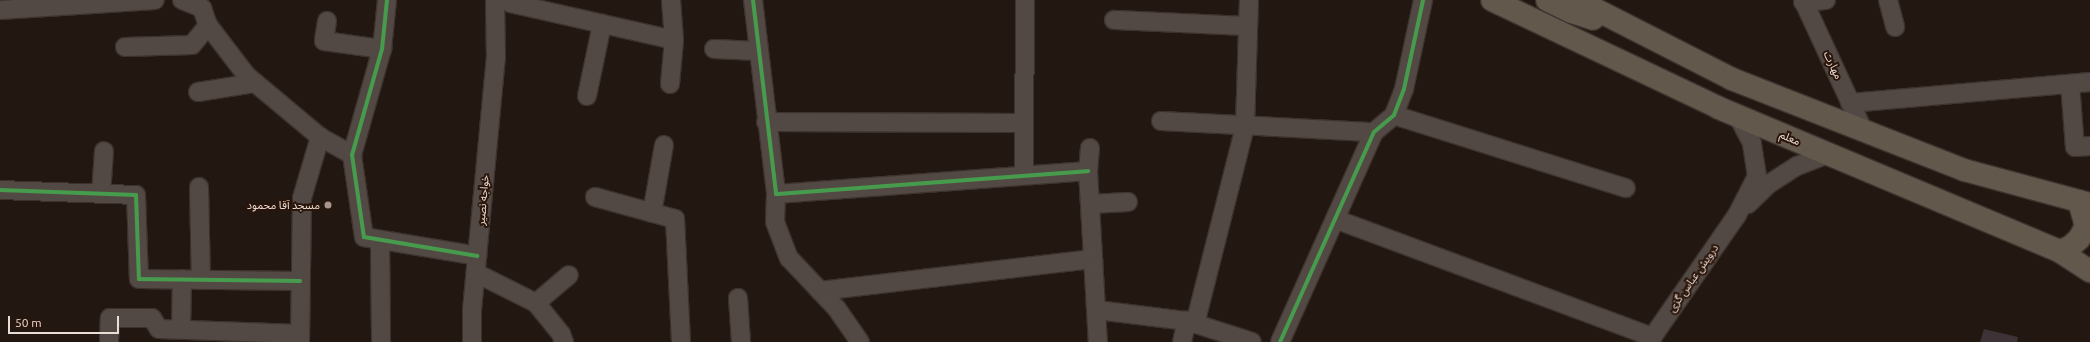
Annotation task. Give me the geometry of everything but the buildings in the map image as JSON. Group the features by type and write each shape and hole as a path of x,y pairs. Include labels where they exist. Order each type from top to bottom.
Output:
{"main road":[{"path":"1547,0 1572,12 1593,19 1614,18"},
{"path":"1577,0 1732,79 1964,170 2084,203 2086,226 2079,239 2070,247 2059,251"},
{"name":"معلم","path":"1502,2 1738,117 2059,251 2090,271"}],"street":[{"path":"0,10 156,0"},
{"path":"182,0 202,8 208,25 255,83 320,136 352,155"},
{"path":"387,0 382,49 352,155 364,237 476,265 536,303 561,334 564,342"},
{"path":"670,84 674,40 672,0"},
{"path":"753,0 766,122 776,194 775,222 789,258 837,309 860,342"},
{"path":"1024,175 1025,0"},
{"path":"1182,342 1191,322 1245,126 1249,0"},
{"path":"1280,342 1374,132 1394,115 1404,89 1423,0"},
{"path":"1803,1 1826,0"},
{"path":"1888,0 1895,27"},
{"path":"505,1 674,40"},
{"name":"خواجه نصیر","path":"472,342 476,265 496,58 505,1"},
{"name":"مهارت","path":"1803,1 1863,130"},
{"path":"1114,20 1248,26"},
{"path":"326,21 324,41 382,49"},
{"path":"587,96 602,24"},
{"path":"125,47 192,45 208,25"},
{"path":"714,49 758,51"},
{"path":"1850,103 2090,82"},
{"path":"198,92 255,83"},
{"path":"2070,84 2075,147 2090,146"},
{"path":"1394,115 1626,188"},
{"path":"1737,215 1757,176 1752,143 1738,117"},
{"path":"1161,121 1374,132"},
{"path":"766,122 1024,123"},
{"path":"109,342 110,318 152,318 158,329 181,329 300,338 302,198 320,136"},
{"path":"652,213 664,145"},
{"path":"1090,148 1088,171 1098,342"},
{"path":"101,194 104,151"},
{"path":"1737,215 1768,184 1797,166 1828,154"},
{"path":"776,194 1088,171"},
{"path":"199,187 201,280"},
{"path":"0,190 136,195 139,279 300,281"},
{"path":"595,197 675,219 680,342"},
{"path":"1090,204 1128,202"},
{"name":"درویش عباس گزی","path":"1651,340 1737,215"},
{"path":"1335,219 1651,340"},
{"path":"380,240 381,342"},
{"path":"820,291 1094,259"},
{"path":"536,303 569,275"},
{"path":"181,329 182,279"},
{"path":"738,298 741,342"},
{"path":"1097,310 1191,322 1252,342"}],"cycle path":[{"path":"387,0 382,49 352,155 364,237 477,256"},
{"path":"753,0 776,194 1088,171"},
{"path":"1280,342 1374,132 1394,115 1404,89 1423,0"},
{"path":"0,190 136,195 139,279 300,281"}],"place":[{"name":"مسجد آقا محمود","path":"328,205"}]}
